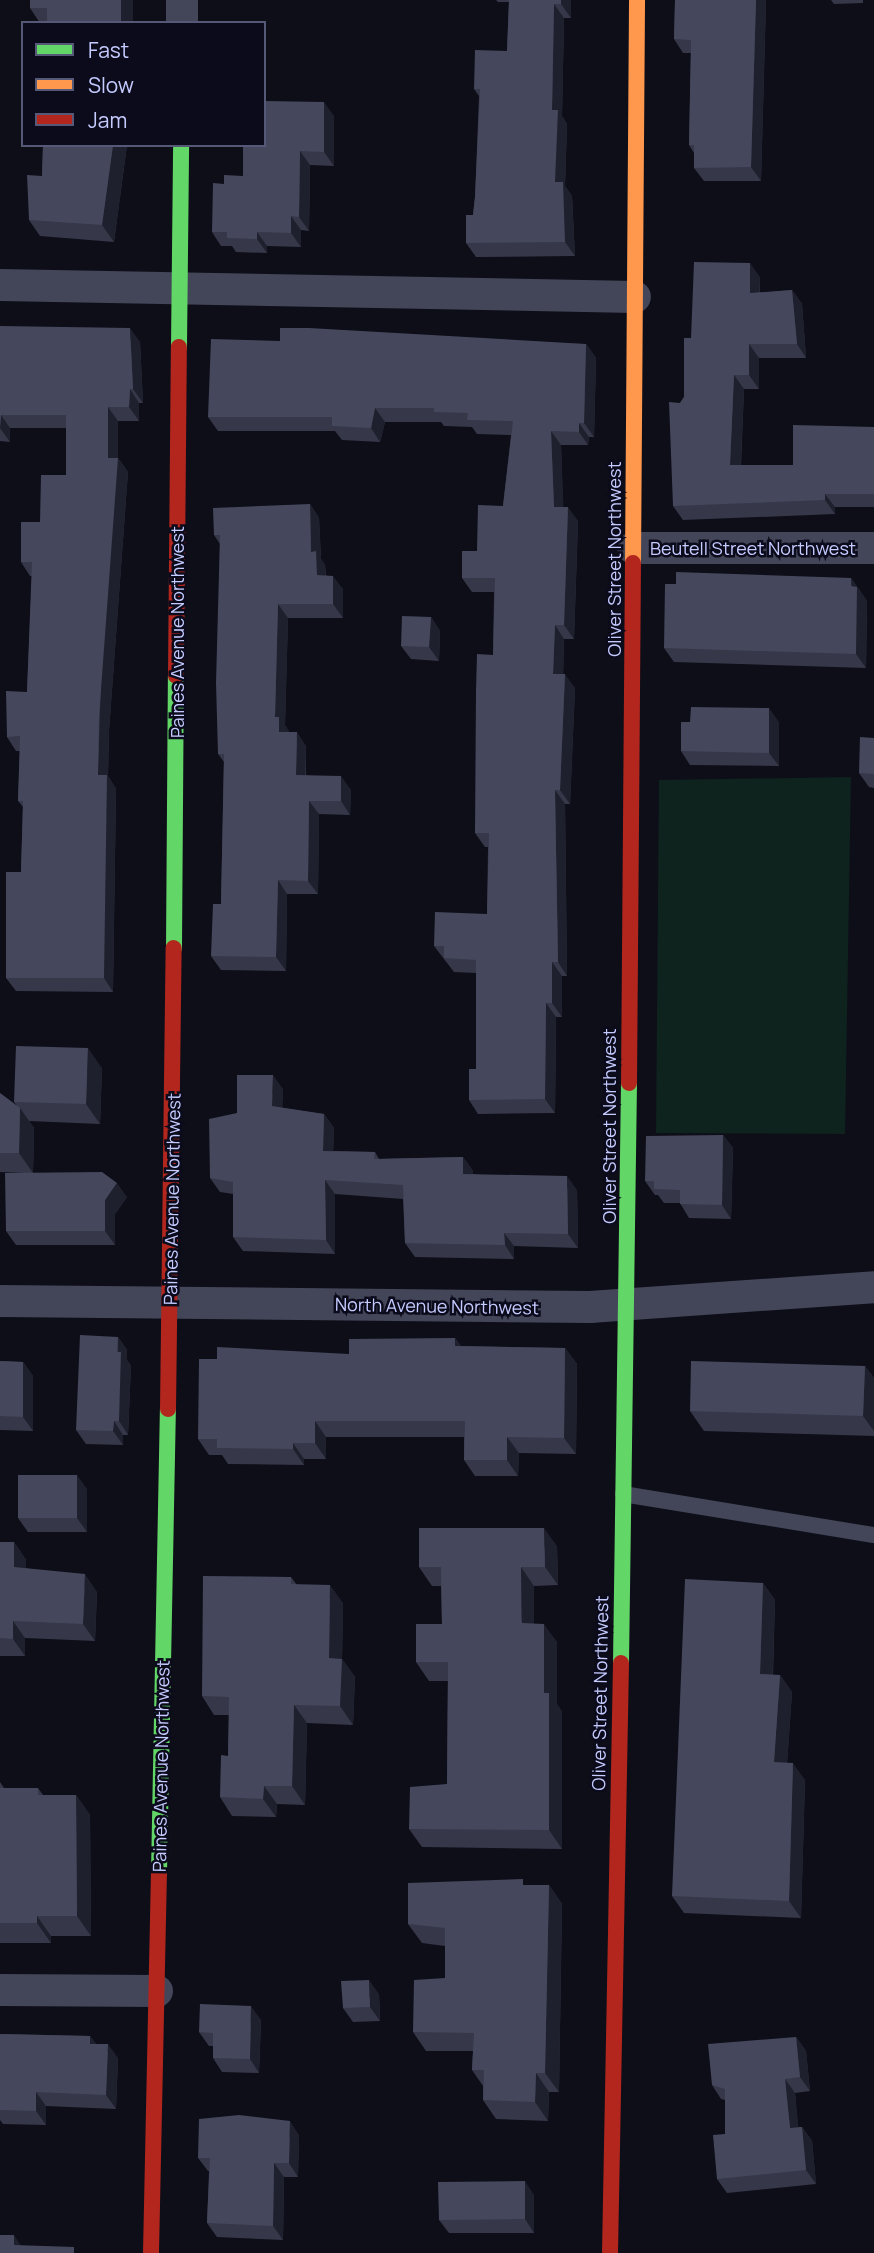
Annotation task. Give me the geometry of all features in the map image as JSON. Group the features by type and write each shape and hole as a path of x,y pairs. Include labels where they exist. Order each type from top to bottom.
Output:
{"street":[{"path":"182,0 182,21"},
{"name":"Oliver Street Northwest","path":"610,2253 627,1302 637,0"},
{"name":"Paines Avenue Northwest","path":"151,2253 171,1303 181,147"},
{"path":"0,285 635,297"},
{"name":"Beutell Street Northwest","path":"633,548 874,548"},
{"name":"North Avenue Northwest","path":"0,1301 590,1307 627,1302 874,1287"},
{"path":"0,1990 157,1991"}],"lane":[{"path":"623,1494 874,1535"}],"green space":[{"path":"851,777 845,1134 656,1133 659,780"}],"building":[{"path":"30,0 121,0 121,21 47,21 47,8 30,8"},
{"path":"509,0 561,0 561,4 554,4 552,110 558,110 555,182 563,182 565,242 466,243 466,215 473,215 475,197 480,89 474,89 475,50 507,51"},
{"path":"675,0 756,0 751,167 694,168 694,145 689,145 691,40 674,39"},
{"path":"266,101 324,102 324,152 300,151 299,217 291,216 291,233 257,232 257,239 227,238 227,232 212,232 213,183 224,184 224,175 243,176 243,147 266,147"},
{"path":"43,147 113,147 102,225 29,220 27,175 42,176"},
{"path":"694,262 750,263 750,293 792,290 797,344 749,344 749,375 734,375 730,465 793,465 793,425 874,427 874,494 825,494 825,500 673,506 669,402 680,403 684,397 684,338 691,338"},
{"path":"0,326 130,328 133,389 130,389 129,407 108,407 108,458 118,458 99,717 98,775 107,775 104,978 6,978 6,872 21,872 23,801 18,801 20,736 7,737 6,691 27,692 32,562 21,562 21,522 40,522 41,475 66,475 66,415 1,415 0,428"},
{"path":"280,328 586,344 584,423 579,423 579,432 551,431 554,507 568,507 564,625 555,625 553,674 565,674 560,790 555,790 558,962 552,962 552,1003 546,1003 545,1099 469,1100 469,1069 476,1069 476,960 444,958 444,946 434,946 435,912 487,914 489,833 475,833 476,690 477,654 493,655 495,578 462,578 462,551 477,551 478,505 503,506 513,421 467,420 468,413 434,412 434,408 375,408 371,428 332,426 332,417 208,417 211,339 280,341"},
{"path":"310,504 311,552 316,551 317,575 333,576 333,604 278,604 275,717 279,717 279,732 297,732 296,775 341,776 341,801 309,801 308,881 278,880 276,957 211,956 213,904 221,904 224,754 218,754 216,683 220,535 214,535 213,508"},
{"path":"676,572 851,578 851,586 857,587 856,654 664,648 665,584 676,584"},
{"path":"402,616 431,617 429,647 401,646"},
{"path":"691,707 769,708 769,753 681,751 681,722 690,722"},
{"path":"860,737 874,738 874,774 859,773"},
{"path":"16,1046 88,1048 86,1104 14,1102"},
{"path":"237,1075 273,1075 272,1106 324,1114 323,1151 375,1152 374,1159 463,1157 463,1174 567,1176 568,1234 504,1233 505,1245 405,1243 403,1185 325,1180 326,1240 233,1237 233,1182 210,1178 209,1119 237,1113"},
{"path":"0,1093 20,1108 19,1153 0,1153"},
{"path":"723,1135 722,1205 680,1204 680,1190 654,1189 654,1181 645,1181 646,1136"},
{"path":"102,1172 117,1183 105,1200 105,1231 6,1231 5,1173"},
{"path":"80,1335 118,1337 117,1352 121,1352 119,1421 114,1421 113,1431 76,1430"},
{"path":"455,1338 455,1346 565,1348 564,1438 507,1437 507,1460 464,1460 465,1421 315,1421 315,1443 293,1443 293,1449 217,1448 217,1439 198,1439 199,1359 217,1359 217,1347 349,1354 349,1339"},
{"path":"0,1361 23,1362 23,1417 0,1416"},
{"path":"691,1361 865,1366 863,1416 690,1411"},
{"path":"18,1475 77,1475 77,1518 18,1518"},
{"path":"419,1528 544,1528 545,1567 521,1567 521,1618 522,1623 544,1624 544,1693 549,1693 549,1830 409,1829 410,1787 447,1784 448,1662 416,1662 416,1624 442,1624 441,1567 419,1567"},
{"path":"0,1542 14,1542 14,1567 85,1574 83,1624 13,1621 13,1639 0,1638"},
{"path":"203,1576 291,1577 291,1584 330,1585 329,1658 342,1659 340,1706 294,1705 292,1786 264,1786 263,1799 220,1797 221,1755 228,1756 229,1697 202,1696"},
{"path":"685,1579 763,1583 760,1674 780,1675 774,1762 793,1763 789,1901 672,1896"},
{"path":"0,1788 38,1788 38,1795 76,1795 77,1916 37,1916 37,1923 0,1923"},
{"path":"523,1879 523,1885 549,1885 545,2073 536,2073 535,2102 483,2100 484,2070 472,2070 474,2033 413,2032 414,1980 445,1978 445,1928 408,1924 408,1883"},
{"path":"369,1980 370,2007 343,2008 341,1981"},
{"path":"200,2004 251,2006 250,2059 213,2058 213,2033 199,2032"},
{"path":"0,2034 90,2036 90,2044 108,2044 106,2095 36,2092 36,2111 0,2110"},
{"path":"796,2037 800,2077 785,2079 790,2128 802,2127 806,2170 717,2179 713,2135 725,2134 725,2089 712,2085 708,2044"},
{"path":"239,2115 290,2121 289,2163 274,2163 273,2226 207,2223 210,2158 198,2158 199,2119"},
{"path":"525,2181 525,2219 439,2220 438,2182"},
{"path":"0,2235 14,2235 14,2245 74,2247 74,2253 0,2253"}],"traffic: fast":[{"path":"179,347 181,147"},
{"path":"174,948 176,676"},
{"path":"621,1663 629,1083"},
{"path":"159,1873 168,1409"}],"traffic: slow":[{"path":"633,563 637,0"}],"traffic: jam":[{"path":"176,676 179,347"},
{"path":"629,1083 633,563"},
{"path":"168,1409 174,948"},
{"path":"610,2253 621,1663"},
{"path":"151,2253 159,1873"}]}
